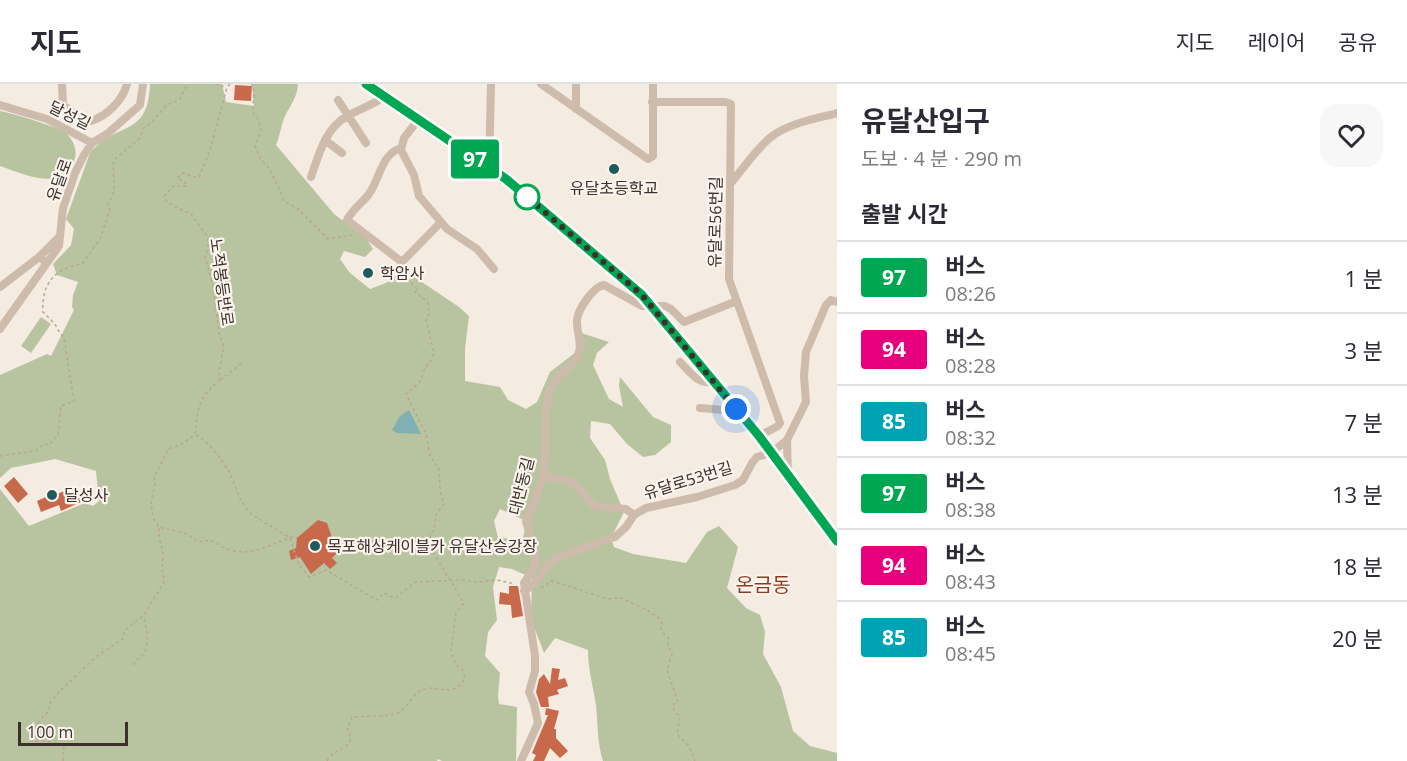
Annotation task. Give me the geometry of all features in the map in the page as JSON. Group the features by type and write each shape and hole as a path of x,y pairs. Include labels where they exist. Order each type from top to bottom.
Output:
{"street":[{"path":"62,84 63,105 89,121 104,115 122,98 127,84"},
{"name":"유달로","path":"0,328 59,246 63,208 75,173 92,143 107,134 140,105 143,84"},
{"path":"366,84 506,179 642,295 759,436 837,541"},
{"path":"489,169 491,84"},
{"path":"541,84 648,159 653,156 652,84"},
{"path":"576,84 576,109"},
{"path":"310,177 320,148 335,127 348,116 375,104 385,96"},
{"path":"338,100 366,143"},
{"name":"유달로56번길","path":"652,102 730,102 732,110 730,283 780,423 759,436"},
{"name":"달성길","path":"0,105 47,119 92,143"},
{"path":"730,183 765,142 777,133 799,123 837,112"},
{"path":"418,120 404,138 401,148 414,175 419,196 447,229 477,249 494,269"},
{"path":"325,140 342,153"},
{"path":"401,148 388,156 373,189 347,220 402,262 441,222"},
{"path":"0,287 39,257 60,235"},
{"path":"39,257 47,263"},
{"name":"대반동길","path":"524,587 534,567 533,539 526,522 543,476 547,403 552,385 579,354 577,317 596,288 604,285 642,306 653,308"},
{"path":"788,475 787,440 806,402 804,367 810,340 826,304 831,300 837,302"},
{"path":"653,308 665,306 684,322 737,301"},
{"path":"680,362 699,381 714,382"},
{"path":"700,408 724,411 736,409"},
{"name":"유달로53번길","path":"524,587 532,587 548,564 556,558 615,537 634,515 646,508 697,497 735,485 743,480 757,457 771,453 787,440"},
{"path":"543,476 575,484 594,506 626,509 634,515"},
{"path":"521,761 538,723 529,692 535,671 535,656 524,587"}],"path":[{"path":"0,456 36,451 44,444 49,445 58,435 61,406 74,400 73,385 64,338 43,312 42,295 52,278 64,268 82,264 101,237 110,209 108,203 115,182 114,160 140,138 143,129 167,105 180,99 187,84"},
{"path":"215,84 227,87"},
{"name":"노적봉등반로","path":"219,380 224,347 219,333 213,286 206,256 208,237 191,214 164,199 173,186 187,186 177,178 183,173 198,178 200,175 209,153 227,87 230,84"},
{"path":"251,84 254,86 253,112 261,129 255,146 260,158 269,168 285,202 297,208 328,239 347,235 365,235"},
{"path":"327,761 330,755 348,745 351,739 347,728 352,717 375,714 385,716 398,713 413,700 417,692 425,688 446,691 461,684 464,680 464,672 456,665 451,651 456,613 464,603 431,549 430,534 434,530 436,514 444,504 440,490 439,469 430,456 426,434 406,394 420,382 424,368 434,353 426,320 429,314 428,302 415,292 418,290 405,276 391,271 389,261 395,258"},
{"path":"63,761 64,745 33,741 39,719 49,711 50,703 59,692 97,656 122,640 125,630 144,615 165,580 160,570 163,554 159,528 153,518 152,510 154,477 168,449 180,445 195,435 199,405 204,394 242,363"},
{"path":"195,435 204,440 218,455 230,473 240,499 251,514 290,538 299,565 309,577 326,570 377,600 384,594 397,597 416,582 497,580 524,587"},
{"path":"159,528 183,535 187,534 198,542 211,540 224,549 240,553 297,538"},
{"path":"535,591 552,581 608,599 621,598 659,618 662,624 661,630 669,639 668,644 672,654 667,670 678,702 673,709 680,717 677,734 689,746 695,761"},
{"path":"133,664 143,654 147,645 144,615"}],"green space":[{"path":"150,84 222,84 226,102 254,106 252,84 298,84 276,145 334,214 366,238 373,249 365,257 344,251 340,259 350,273 370,289 386,283 399,274 413,276 469,316 465,349 465,381 500,387 508,400 526,409 537,402 550,372 576,352 581,333 609,342 597,353 593,365 609,399 623,407 619,386 620,377 653,417 671,425 671,442 655,455 643,457 627,444 610,424 591,421 590,438 605,460 610,479 624,512 611,538 614,547 633,554 686,563 707,532 719,526 738,547 727,588 746,608 760,615 765,632 763,654 781,687 793,731 810,746 837,753 837,761 603,761 588,650 555,638 544,653 531,619 532,578 512,569 499,567 493,587 497,620 488,632 485,656 500,673 499,704 517,707 516,761 442,761 438,759 437,761 0,761 0,489 29,526 85,503 93,506 99,501 96,471 55,459 11,468 0,478 0,375 47,354 51,356 74,310 73,295 78,282 57,275 53,264 71,245 74,229 66,219 90,153 110,136 137,121 144,113","holes":["500,509 526,521 523,539 498,538 494,521"]},
{"path":"0,111 34,120 66,133 75,148 75,158 70,169 62,176 43,178 0,166"},
{"path":"41,317 51,324 31,353 21,346"}],"water":[{"path":"409,410 421,434 397,433 392,430 400,416"}],"building":[{"path":"235,85 252,86 251,101 234,100"},
{"path":"14,477 28,494 18,503 4,486"},
{"path":"74,487 81,502 61,511 59,505 41,512 37,501"},
{"name":"목포해상케이블카 유달산승강장","path":"318,520 327,523 337,553 332,558 337,563 330,569 324,563 311,574 300,557 291,560 289,551 296,548 297,538"},
{"path":"509,586 518,586 523,616 512,618 511,605 499,604 500,592 509,594"},
{"path":"552,668 560,669 558,680 565,678 568,686 557,690 559,694 548,697 549,707 541,707 536,692 539,679 544,674 550,684"},
{"path":"546,708 559,711 554,729 556,729 556,738 568,751 560,758 550,748 544,761 533,761 536,755 532,753 548,715 545,715"}],"bus line":[{"name":"97","path":"366,84 506,179 642,295 759,436 837,541"}],"place":[{"name":"유달초등학교","path":"614,169"},
{"name":"학암사","path":"368,273"},
{"name":"달성사","path":"52,495"},
{"name":"목포해상케이블카 유달산승강장","path":"315,546"}],"district":[{"name":"온금동","path":"763,585"}],"route":[{"path":"527,197 520,191 642,295 736,409"}]}
